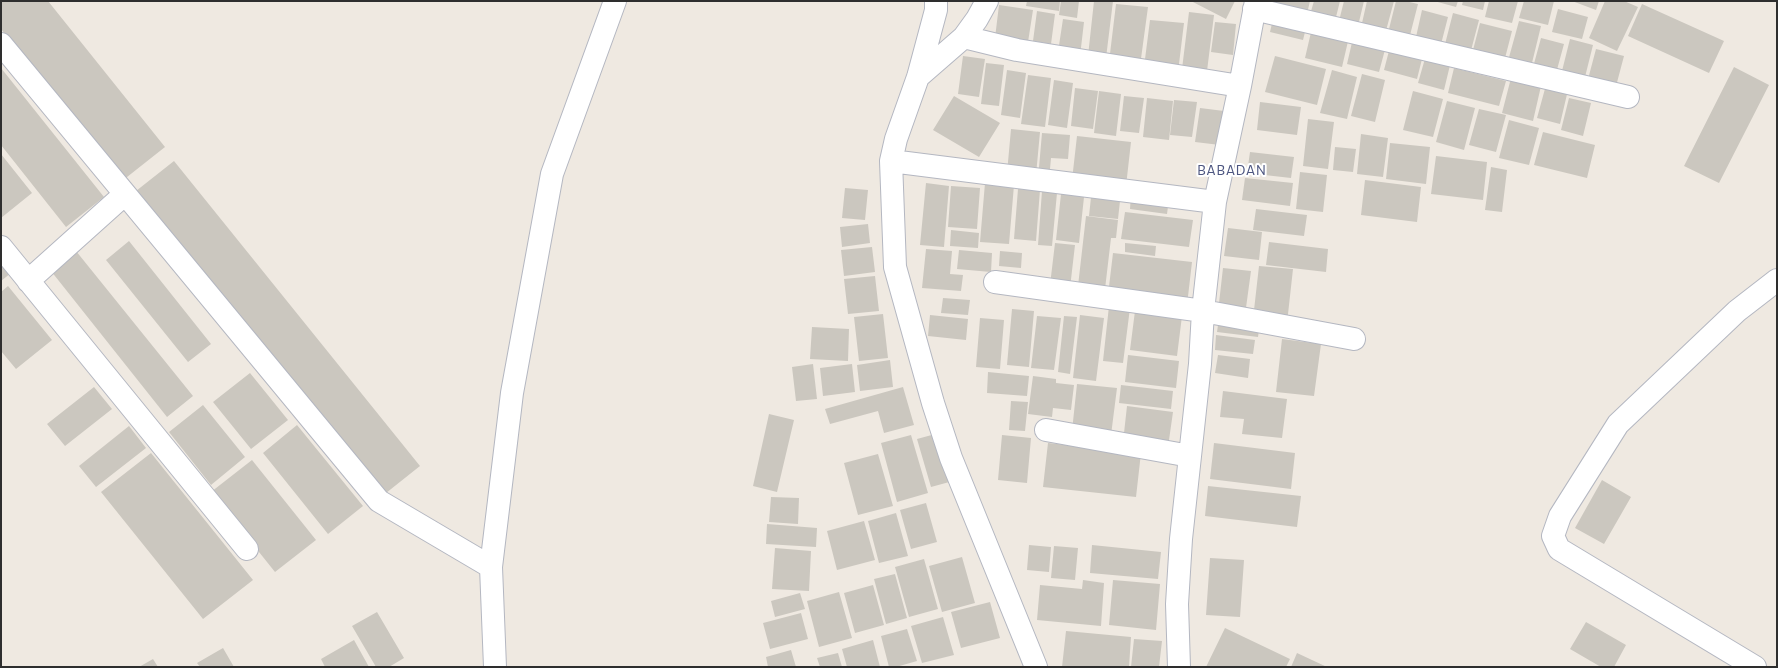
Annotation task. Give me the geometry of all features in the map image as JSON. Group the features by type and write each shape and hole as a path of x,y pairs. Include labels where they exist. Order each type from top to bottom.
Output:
{"street":[{"path":"495,667 491,567 512,393 552,174 615,1"},
{"path":"936,1 936,10 918,77 896,139 891,161 891,200 896,267 932,403 951,458 1036,667"},
{"path":"918,77 964,37 977,19 987,1"},
{"path":"1179,667 1177,604 1181,539 1200,364 1203,311 1215,202 1240,86 1255,5 1628,98"},
{"path":"964,37 1017,50 1240,86"},
{"path":"1,44 378,502 491,567"},
{"path":"891,161 1215,202"},
{"path":"28,281 125,194"},
{"path":"1,247 247,549"},
{"path":"1755,667 1559,549 1553,536 1560,516 1618,424 1737,311 1777,280"},
{"path":"995,282 1203,311 1354,338"},
{"path":"1046,430 1190,456"}],"building":[{"path":"1,1 48,1 165,147 122,181 1,29"},
{"path":"1027,1 1060,1 1059,11 1026,6"},
{"path":"1061,1 1079,1 1077,18 1059,15"},
{"path":"1094,1 1113,1 1106,58 1088,56"},
{"path":"1191,1 1235,1 1226,19"},
{"path":"1269,1 1310,1 1306,18 1267,8"},
{"path":"1314,1 1340,1 1334,25 1309,18"},
{"path":"1344,1 1364,1 1358,26 1339,21"},
{"path":"1367,1 1394,1 1384,38 1360,32"},
{"path":"1396,1 1405,1 1418,4 1409,39 1388,33"},
{"path":"1434,1 1458,1 1456,7"},
{"path":"1463,1 1485,1 1483,10 1462,5"},
{"path":"1489,1 1518,1 1512,23 1485,17"},
{"path":"1524,1 1554,1 1548,25 1519,18"},
{"path":"1572,1 1599,1 1596,10"},
{"path":"1605,1 1624,1 1638,7 1617,51 1589,38"},
{"path":"1116,4 1148,7 1140,66 1109,62"},
{"path":"1642,4 1724,41 1709,73 1628,36"},
{"path":"999,5 1033,10 1028,42 995,38"},
{"path":"1558,9 1588,17 1582,39 1552,32"},
{"path":"1422,10 1448,17 1439,52 1414,46"},
{"path":"1037,11 1055,14 1051,44 1033,41"},
{"path":"1189,12 1214,15 1207,71 1182,69"},
{"path":"1453,13 1479,20 1469,58 1443,52"},
{"path":"1274,15 1307,24 1303,40 1270,32"},
{"path":"1063,19 1084,22 1080,56 1058,52"},
{"path":"1150,20 1184,23 1178,72 1144,67"},
{"path":"1519,21 1541,26 1531,67 1508,61"},
{"path":"1215,22 1236,24 1233,55 1211,52"},
{"path":"1480,23 1512,31 1504,62 1472,54"},
{"path":"1312,28 1349,37 1342,67 1305,58"},
{"path":"1353,38 1386,46 1379,72 1347,64"},
{"path":"1541,38 1564,44 1555,77 1532,71"},
{"path":"1570,39 1593,45 1583,85 1560,79"},
{"path":"1390,47 1423,55 1417,79 1384,70"},
{"path":"1596,49 1624,56 1615,90 1587,83"},
{"path":"1426,55 1451,61 1444,90 1418,83"},
{"path":"963,56 985,59 979,97 958,94"},
{"path":"1275,56 1326,69 1317,105 1265,92"},
{"path":"986,63 1004,65 999,106 981,104"},
{"path":"1734,67 1769,85 1719,183 1684,166"},
{"path":"1,68 104,197 66,227 1,145"},
{"path":"1454,68 1506,81 1499,106 1448,93"},
{"path":"1007,70 1026,73 1020,118 1001,115"},
{"path":"1332,70 1357,77 1347,119 1320,113"},
{"path":"1362,74 1385,80 1375,122 1351,116"},
{"path":"1028,75 1051,78 1045,127 1021,124"},
{"path":"1511,78 1541,86 1533,121 1502,113"},
{"path":"1054,80 1073,83 1067,128 1048,125"},
{"path":"1546,85 1568,90 1560,124 1537,118"},
{"path":"1075,88 1098,91 1093,129 1071,126"},
{"path":"1099,91 1121,94 1116,136 1094,133"},
{"path":"1413,91 1443,99 1433,137 1403,130"},
{"path":"954,96 1000,123 979,157 933,130"},
{"path":"1124,96 1144,98 1139,133 1120,131"},
{"path":"1147,98 1173,101 1169,140 1143,137"},
{"path":"1569,98 1591,103 1583,136 1561,130"},
{"path":"1174,100 1197,102 1192,137 1170,135"},
{"path":"1447,101 1475,108 1464,150 1436,142"},
{"path":"1260,102 1301,107 1297,135 1257,130"},
{"path":"1200,108 1224,111 1220,145 1195,142"},
{"path":"1479,109 1506,115 1496,152 1469,145"},
{"path":"1308,119 1334,122 1328,169 1303,166"},
{"path":"1509,120 1539,128 1529,165 1499,158"},
{"path":"1011,129 1040,132 1036,175 1007,173"},
{"path":"1543,132 1595,145 1587,178 1534,165"},
{"path":"1042,133 1070,135 1068,159 1051,158 1049,180 1038,179"},
{"path":"1361,134 1388,138 1383,177 1357,174"},
{"path":"1077,136 1131,142 1126,186 1072,180"},
{"path":"1390,143 1430,147 1426,184 1386,179"},
{"path":"1335,147 1356,149 1353,172 1333,170"},
{"path":"1250,152 1294,157 1291,178 1247,173"},
{"path":"1,154 32,193 1,218"},
{"path":"1436,156 1487,162 1483,200 1431,194"},
{"path":"174,161 420,466 381,497 136,191"},
{"path":"1491,167 1507,170 1502,212 1485,210"},
{"path":"1300,172 1327,175 1323,212 1296,209"},
{"path":"1245,178 1293,183 1290,206 1242,200"},
{"path":"1365,180 1421,187 1417,222 1361,215"},
{"path":"926,183 949,186 944,247 920,245"},
{"path":"985,183 1014,185 1009,244 980,242"},
{"path":"1062,185 1085,188 1079,243 1056,240"},
{"path":"951,186 980,188 977,229 948,227"},
{"path":"845,188 868,190 865,220 842,218"},
{"path":"1092,188 1121,192 1118,219 1089,216"},
{"path":"1018,189 1040,190 1036,241 1014,239"},
{"path":"1042,191 1057,193 1052,246 1038,245"},
{"path":"1131,194 1169,199 1167,214 1130,209"},
{"path":"1256,209 1307,215 1304,236 1253,230"},
{"path":"1125,212 1193,220 1189,247 1121,239"},
{"path":"1086,216 1118,220 1116,238 1111,238 1105,289 1078,286"},
{"path":"868,224 870,243 842,247 840,227"},
{"path":"1228,228 1262,232 1259,260 1224,256"},
{"path":"951,230 979,233 978,248 950,246"},
{"path":"129,241 211,344 188,362 106,260"},
{"path":"1269,242 1328,249 1326,272 1266,265"},
{"path":"1055,243 1075,245 1070,288 1050,285"},
{"path":"1125,243 1156,246 1155,256 1125,252"},
{"path":"872,247 875,272 844,276 841,250"},
{"path":"926,249 952,251 950,274 963,275 961,291 922,288"},
{"path":"959,250 992,253 991,272 957,269"},
{"path":"76,251 193,396 167,417 51,271"},
{"path":"1000,251 1022,253 1021,268 999,266"},
{"path":"1113,253 1192,262 1187,305 1108,295"},
{"path":"1,261 11,273 1,281"},
{"path":"1259,266 1293,269 1287,323 1253,319"},
{"path":"1223,268 1251,271 1245,315 1218,312"},
{"path":"875,276 879,311 848,314 844,279"},
{"path":"8,286 52,340 16,369 1,351 1,292"},
{"path":"943,298 970,300 968,315 941,313"},
{"path":"1109,306 1130,308 1123,363 1103,361"},
{"path":"1012,309 1034,311 1029,367 1007,365"},
{"path":"1135,311 1182,316 1177,356 1130,350"},
{"path":"883,314 888,358 859,361 854,317"},
{"path":"930,315 968,319 966,340 928,336"},
{"path":"1080,315 1104,318 1096,381 1073,378"},
{"path":"1037,316 1061,318 1054,370 1031,368"},
{"path":"1064,316 1077,317 1070,374 1058,372"},
{"path":"980,318 1004,320 1000,369 976,367"},
{"path":"1219,318 1260,323 1258,337 1217,332"},
{"path":"812,327 849,329 848,361 810,359"},
{"path":"1216,335 1255,340 1253,354 1215,350"},
{"path":"1282,339 1321,344 1314,396 1276,392"},
{"path":"1128,355 1179,361 1176,388 1125,382"},
{"path":"1218,355 1250,359 1248,378 1215,373"},
{"path":"890,360 893,387 860,391 857,365"},
{"path":"813,364 817,399 796,401 792,367"},
{"path":"852,364 855,392 823,396 820,368"},
{"path":"988,372 1029,376 1027,396 987,393"},
{"path":"250,373 288,420 251,449 213,402"},
{"path":"1033,376 1056,379 1056,383 1074,385 1071,410 1053,408 1052,417 1028,414"},
{"path":"1077,384 1117,388 1111,435 1072,431"},
{"path":"1121,385 1173,391 1171,409 1119,403"},
{"path":"94,387 112,409 65,446 47,424"},
{"path":"903,387 914,425 884,433 878,411 830,424 825,409"},
{"path":"1223,391 1287,399 1282,438 1242,434 1244,419 1220,417"},
{"path":"1011,401 1028,402 1025,431 1009,430"},
{"path":"203,405 245,457 211,485 169,432"},
{"path":"1127,406 1173,412 1168,447 1123,442"},
{"path":"769,414 794,420 777,492 753,486"},
{"path":"297,425 363,506 328,534 263,453"},
{"path":"129,426 146,448 96,487 79,466"},
{"path":"939,433 953,481 931,487 917,439"},
{"path":"911,435 928,493 897,502 881,443"},
{"path":"1002,435 1031,438 1027,483 998,480"},
{"path":"1048,443 1141,453 1136,497 1043,487"},
{"path":"1214,443 1295,453 1291,489 1210,479"},
{"path":"151,453 253,580 203,619 101,492"},
{"path":"878,454 893,506 858,515 844,463"},
{"path":"252,460 316,540 275,572 211,492"},
{"path":"1602,480 1631,497 1604,544 1575,528"},
{"path":"1208,486 1301,496 1297,527 1205,516"},
{"path":"771,497 799,498 798,524 769,522"},
{"path":"926,503 937,542 911,549 900,510"},
{"path":"896,513 908,556 879,563 868,521"},
{"path":"864,521 875,560 837,570 827,531"},
{"path":"767,524 817,528 816,547 766,544"},
{"path":"1029,545 1051,547 1049,572 1027,570"},
{"path":"1092,545 1161,552 1158,579 1090,573"},
{"path":"1054,546 1078,548 1075,580 1051,578"},
{"path":"775,548 811,551 809,591 772,589"},
{"path":"962,557 975,603 942,612 929,566"},
{"path":"1210,558 1244,560 1240,617 1206,615"},
{"path":"924,559 938,609 909,617 895,567"},
{"path":"895,574 907,618 886,624 874,579"},
{"path":"1083,580 1104,583 1101,626 1037,620 1040,585 1082,589"},
{"path":"1113,580 1160,584 1156,630 1109,625"},
{"path":"873,585 884,625 855,633 844,593"},
{"path":"839,592 852,638 819,647 807,601"},
{"path":"800,593 805,609 775,617 771,601"},
{"path":"990,602 1000,638 961,648 951,612"},
{"path":"377,612 404,658 389,667 376,667 352,626"},
{"path":"801,613 808,639 770,649 763,623"},
{"path":"943,617 954,655 922,663 911,626"},
{"path":"1586,622 1626,645 1614,667 1601,667 1570,649"},
{"path":"1225,628 1290,659 1286,667 1206,667"},
{"path":"907,629 917,661 896,667 889,667 881,636"},
{"path":"1066,631 1131,637 1129,667 1062,667"},
{"path":"1134,639 1162,641 1159,667 1131,667"},
{"path":"354,640 369,667 325,667 321,659"},
{"path":"873,640 880,667 847,667 842,649"},
{"path":"223,648 234,667 200,667 197,663"},
{"path":"791,650 796,667 768,667 766,657"},
{"path":"838,653 842,667 820,667 817,658"},
{"path":"1297,653 1327,667 1291,667"},
{"path":"153,659 158,667 139,667"}],"district":[{"name":"BABADAN","path":"1232,171"}]}
